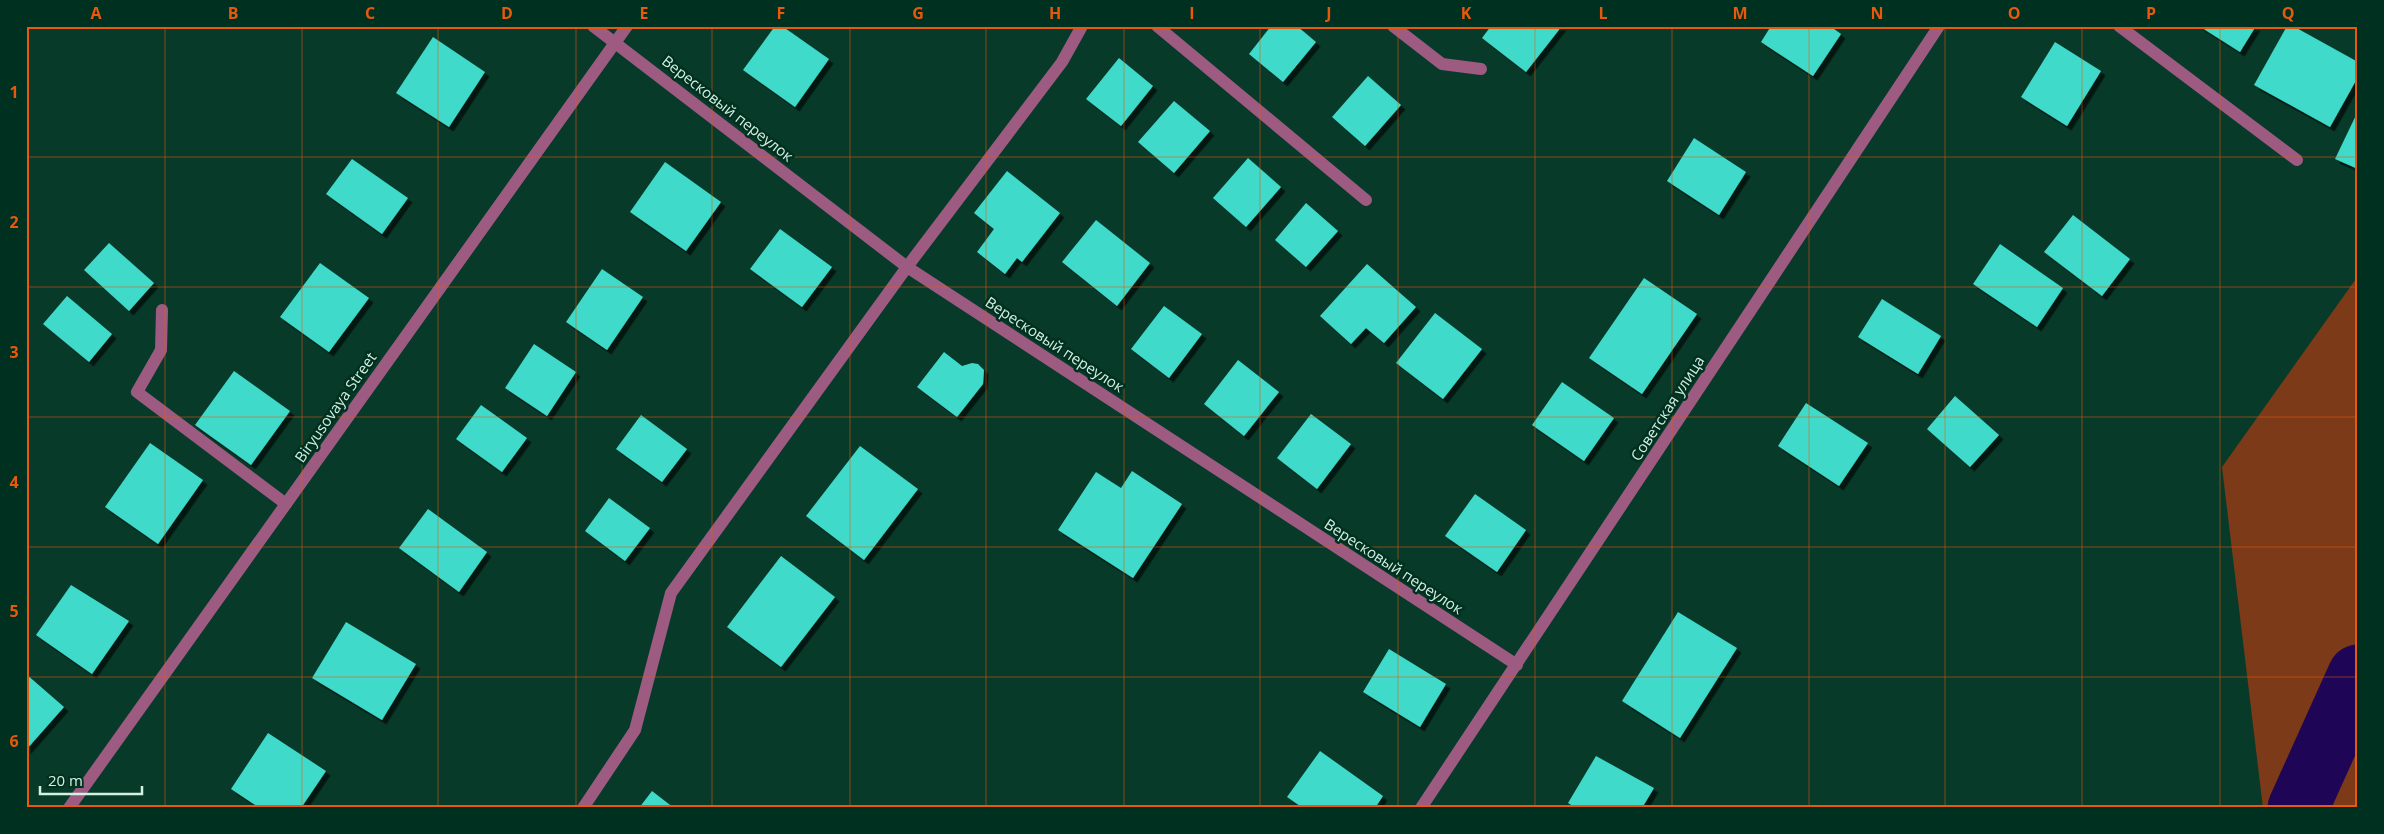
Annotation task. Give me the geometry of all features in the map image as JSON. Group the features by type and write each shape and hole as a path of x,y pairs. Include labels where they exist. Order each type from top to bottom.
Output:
{"street":[{"name":"Вересковый переулок","path":"593,26 907,267 1517,665"},
{"name":"Biryusovaya Street","path":"69,808 627,26"},
{"path":"583,808 635,730 671,593 907,267 1062,62 1082,26"},
{"path":"1158,26 1366,200"},
{"path":"1393,26 1442,64 1481,69"},
{"name":"Советская улица","path":"1421,808 1939,26"},
{"path":"2119,26 2297,160"},
{"path":"162,310 161,350 137,392 286,504"}],"shaded area":[{"path":"2358,276 2358,808 2263,808 2222,467"}],"building":[{"path":"775,26 782,26 829,59 795,107 743,70"},
{"path":"1271,26 1297,26 1316,42 1283,82 1249,54"},
{"path":"1491,26 1562,26 1526,72 1482,38"},
{"path":"1771,26 1830,26 1841,34 1813,76 1761,42"},
{"path":"2199,26 2256,26 2240,52"},
{"path":"2287,26 2293,26 2358,62 2358,77 2330,127 2254,85"},
{"path":"433,37 485,72 449,127 396,93"},
{"path":"2055,42 2101,71 2067,126 2021,97"},
{"path":"1119,58 1153,86 1121,126 1086,99"},
{"path":"1368,76 1401,105 1365,146 1332,117"},
{"path":"1174,101 1210,131 1174,173 1138,142"},
{"path":"2358,111 2358,169 2335,159"},
{"path":"1694,138 1746,172 1719,215 1667,181"},
{"path":"1248,158 1281,187 1246,227 1213,198"},
{"path":"352,159 408,198 382,234 326,194"},
{"path":"665,162 721,202 686,251 630,212"},
{"path":"1007,171 1060,213 1022,262 1017,258 1005,274 977,252 994,229 974,213"},
{"path":"1306,203 1338,231 1306,267 1275,240"},
{"path":"2073,215 2130,259 2102,296 2044,252"},
{"path":"1096,220 1150,263 1117,306 1062,262"},
{"path":"780,229 832,267 802,307 750,269"},
{"path":"109,243 154,283 129,311 84,270"},
{"path":"2000,244 2063,288 2037,327 1973,284"},
{"path":"320,263 369,298 329,352 280,317"},
{"path":"1367,264 1416,307 1384,343 1366,328 1351,344 1320,316"},
{"path":"602,269 643,297 607,350 566,322"},
{"path":"1644,278 1697,314 1642,394 1589,358"},
{"path":"67,296 112,334 89,362 43,324"},
{"path":"1882,299 1941,336 1918,374 1858,337"},
{"path":"1164,306 1202,334 1169,378 1131,349"},
{"path":"1435,313 1482,349 1443,399 1396,363"},
{"path":"534,344 576,372 547,416 505,388"},
{"path":"944,352 962,366 972,363 978,364 984,370 983,384 957,417 917,387"},
{"path":"1238,360 1279,392 1244,436 1204,404"},
{"path":"234,371 290,411 251,465 195,425"},
{"path":"1562,382 1614,418 1584,461 1532,425"},
{"path":"1955,396 1999,435 1970,467 1927,429"},
{"path":"1806,403 1868,443 1839,486 1778,446"},
{"path":"481,405 527,438 502,472 456,439"},
{"path":"1311,414 1351,444 1317,489 1277,458"},
{"path":"641,415 687,449 662,482 616,449"},
{"path":"150,443 203,480 158,544 105,507"},
{"path":"860,446 918,489 864,560 806,516"},
{"path":"1132,471 1182,504 1133,578 1058,530 1096,472 1121,488"},
{"path":"1475,494 1526,530 1497,572 1445,536"},
{"path":"609,498 650,528 625,561 585,531"},
{"path":"428,509 487,552 459,592 399,548"},
{"path":"781,556 835,597 781,667 727,627"},
{"path":"71,585 129,621 92,674 36,635"},
{"path":"1678,612 1737,648 1680,738 1622,701"},
{"path":"346,622 416,664 382,720 312,678"},
{"path":"1389,649 1446,684 1420,727 1363,692"},
{"path":"26,674 64,707 26,750"},
{"path":"268,733 326,771 301,808 260,808 231,789"},
{"path":"1320,751 1383,796 1375,808 1303,808 1287,797"},
{"path":"1596,756 1654,788 1642,808 1576,808 1568,803"},
{"path":"652,791 674,808 639,808"}],"waterway":[{"path":"2298,808 2358,675"}]}
